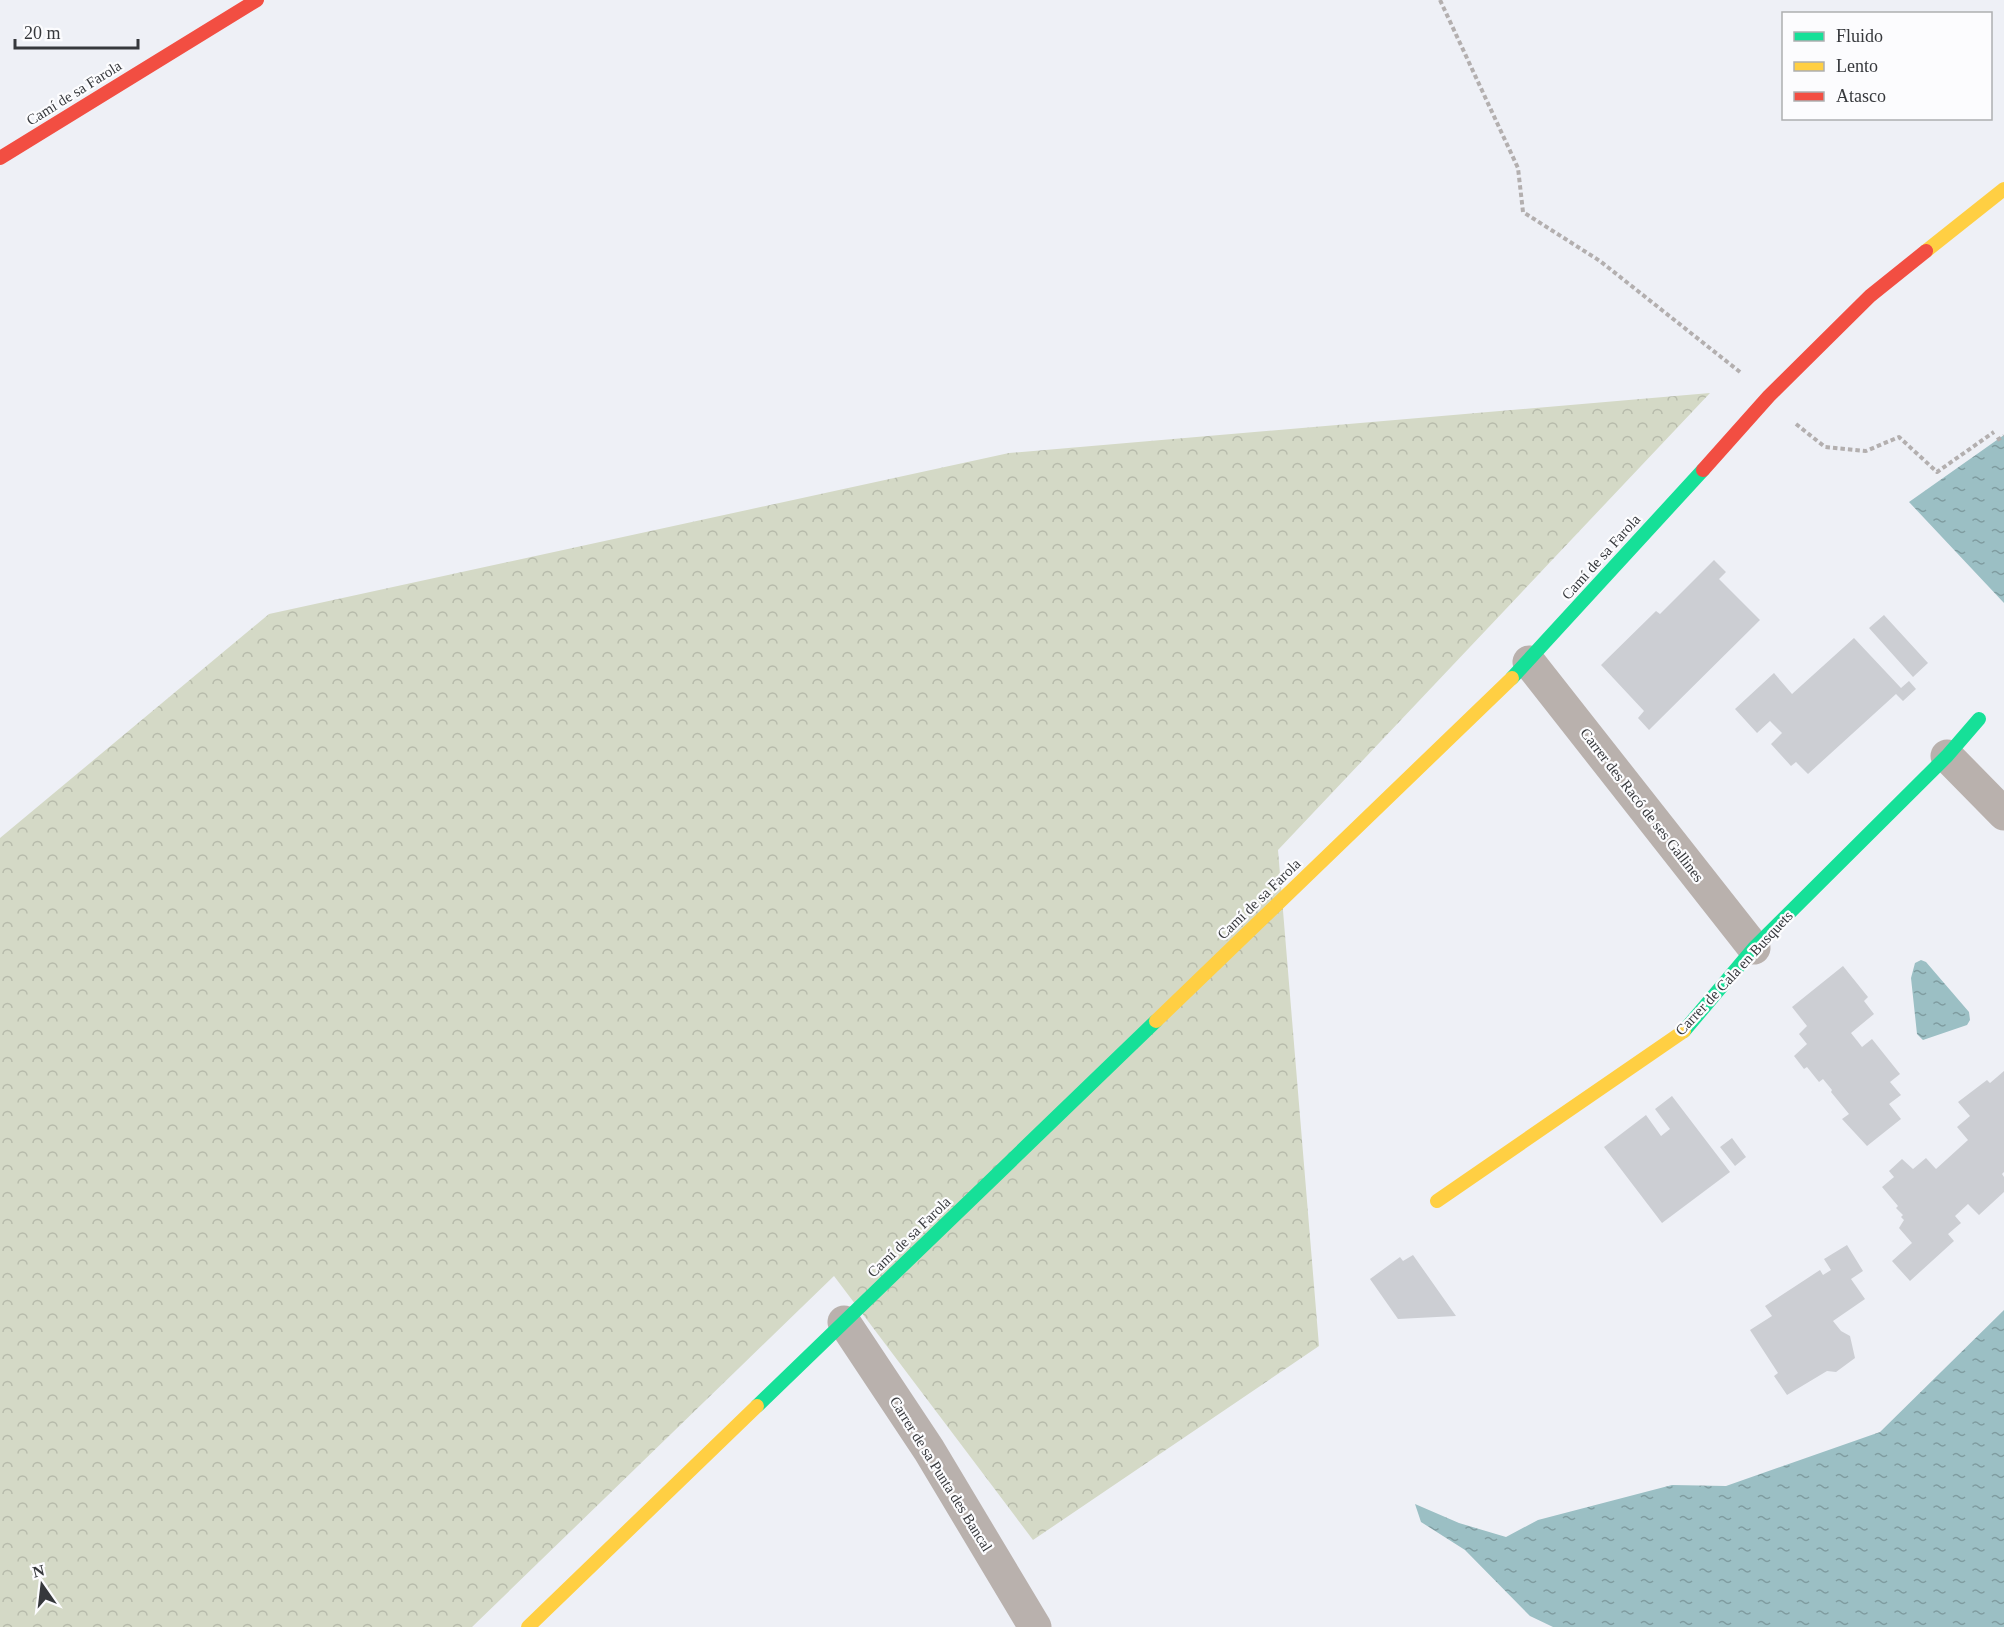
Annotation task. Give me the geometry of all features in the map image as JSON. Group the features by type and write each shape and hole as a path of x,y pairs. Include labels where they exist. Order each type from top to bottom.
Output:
{"street":[{"name":"Camí de sa Farola","path":"0,158 257,0"},
{"name":"Camí de sa Farola","path":"528,1627 1529,662 1769,396 1870,296 2004,189"},
{"name":"Carrer des Racó de ses Gallines","path":"1529,662 1754,948"},
{"name":"Carrer de Cala en Busquets","path":"1437,1201 1685,1030 1754,948 1947,756 1979,719"},
{"path":"1947,756 2004,814"},
{"name":"Carrer de sa Punta des Bancal","path":"844,1322 929,1450 1035,1627"}],"path":[{"path":"1440,0 1518,168 1523,212 1600,261 1769,396 1799,427 1825,447 1866,451 1899,437 1937,472 1994,432"},
{"path":"1997,440 2004,436"}],"green space":[{"path":"1710,393 1278,850 1319,1346 1033,1540 834,1276 472,1627 0,1627 0,838 269,614 1009,453"}],"water":[{"path":"2004,435 2004,603 1909,502"},
{"path":"1921,960 1926,962 1969,1012 1970,1020 1967,1025 1923,1040 1917,1034 1911,978 1915,963"},
{"path":"2004,1310 2004,1627 1553,1627 1530,1616 1465,1550 1421,1522 1415,1504 1459,1523 1506,1537 1538,1520 1672,1485 1726,1486 1880,1432"}],"building":[{"path":"1714,560 1726,572 1719,579 1760,620 1649,730 1638,718 1644,711 1601,665 1656,611 1660,614"},
{"path":"1884,615 1928,663 1913,677 1869,628"},
{"path":"1854,638 1901,688 1909,681 1916,689 1903,701 1896,694 1808,774 1796,762 1791,766 1771,744 1782,733 1770,721 1757,733 1735,709 1774,673 1792,694"},
{"path":"1843,966 1868,997 1864,1001 1874,1014 1851,1033 1862,1047 1872,1039 1900,1074 1890,1082 1901,1095 1889,1104 1901,1119 1867,1146 1842,1119 1849,1114 1831,1092 1832,1090 1823,1079 1819,1082 1807,1067 1804,1069 1794,1056 1807,1044 1799,1034 1807,1026 1792,1007"},
{"path":"2004,1071 2004,1172 2002,1174 2004,1192 1979,1215 1968,1204 1955,1216 1961,1223 1948,1234 1954,1241 1910,1281 1892,1261 1912,1243 1899,1228 1904,1220 1901,1217 1903,1215 1882,1187 1894,1177 1889,1171 1902,1159 1913,1169 1926,1158 1936,1169 1968,1140 1957,1127 1970,1116 1958,1102 1987,1080 1990,1083"},
{"path":"1672,1096 1730,1172 1662,1223 1604,1147 1646,1115 1661,1136 1670,1129 1655,1109"},
{"path":"1732,1138 1746,1157 1735,1166 1720,1147"},
{"path":"1847,1245 1863,1271 1851,1279 1865,1299 1833,1321 1841,1331 1850,1336 1855,1358 1836,1372 1827,1371 1787,1395 1774,1376 1778,1373 1750,1330 1772,1316 1765,1306 1820,1270 1823,1275 1831,1270 1824,1259"},
{"path":"1413,1255 1456,1316 1398,1319 1370,1279 1400,1257 1403,1261"}],"traffic: fast":[{"path":"1512,678 1703,470"},
{"path":"1684,1031 1754,948 1947,756 1979,719"},
{"path":"757,1406 1156,1021"}],"traffic: slow":[{"path":"1926,251 2004,189"},
{"path":"1156,1021 1512,678"},
{"path":"1437,1201 1684,1031"},
{"path":"528,1627 757,1406"}],"traffic: jam":[{"path":"0,158 257,0"},
{"path":"1703,470 1769,396 1870,296 1926,251"}]}
